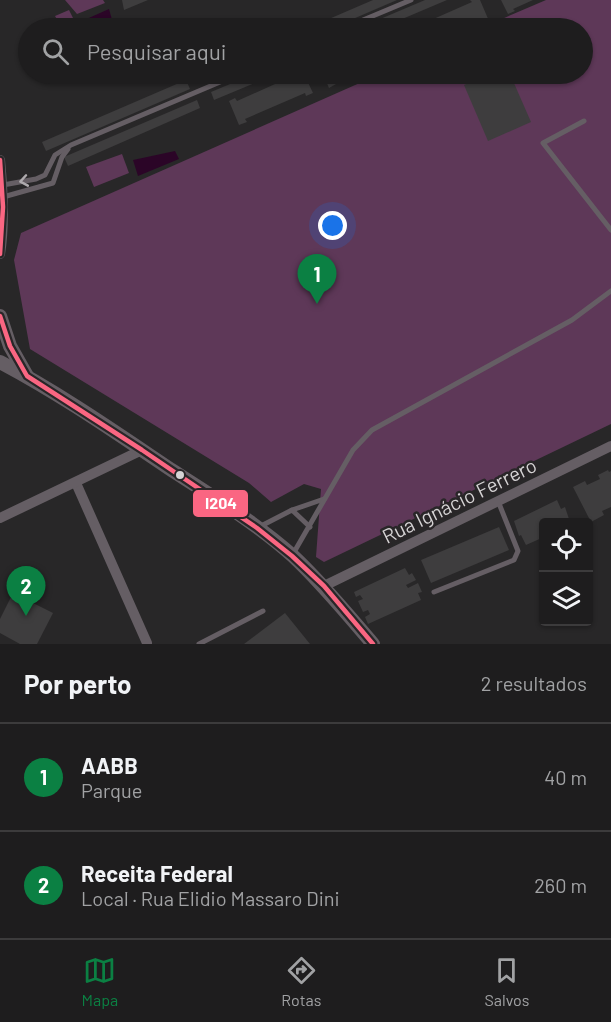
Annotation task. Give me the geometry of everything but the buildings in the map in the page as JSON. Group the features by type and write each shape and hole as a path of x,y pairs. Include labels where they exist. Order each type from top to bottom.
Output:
{"street":[{"path":"0,160 2,191 0,254"},
{"path":"0,316 10,346 27,376"},
{"path":"0,362 27,376 142,450 257,528 324,586 373,644"},
{"name":"Rua Ignácio Ferrero","path":"324,586 611,446"},
{"path":"0,518 142,450"},
{"path":"76,483 147,643"}],"lane":[{"path":"368,18 411,0"},
{"path":"2,191 45,176 55,155 71,145 215,84"},
{"path":"584,121 543,143 611,230"},
{"path":"2,191 53,183 62,156 71,145"},
{"path":"292,556 353,450 372,430 572,320 611,291"},
{"path":"257,528 292,510 324,499"},
{"path":"434,592 514,560 517,556 518,551 498,501"},
{"path":"292,510 310,527"},
{"path":"199,644 263,611"}],"shaded area":[{"path":"65,0 103,0 105,3 77,14"},
{"path":"546,0 611,0 611,424 324,562 316,557 321,489 304,484 271,502 249,483 30,349 14,260 21,233 357,84 593,84 593,18 504,18"},
{"path":"109,9 112,18 89,18"},
{"path":"69,10 73,18 56,18 55,16"},
{"path":"175,151 179,159 138,176 133,160"},
{"path":"122,154 129,173 94,187 86,167"}],"transit line":[{"name":"I204","path":"0,160 3,207 0,254"},
{"name":"I204","path":"0,316 10,346 27,376 257,528 324,586 373,644"}],"place":[{"name":"AABB","path":"317,304"},
{"name":"Receita Federal","path":"26,616"}]}
